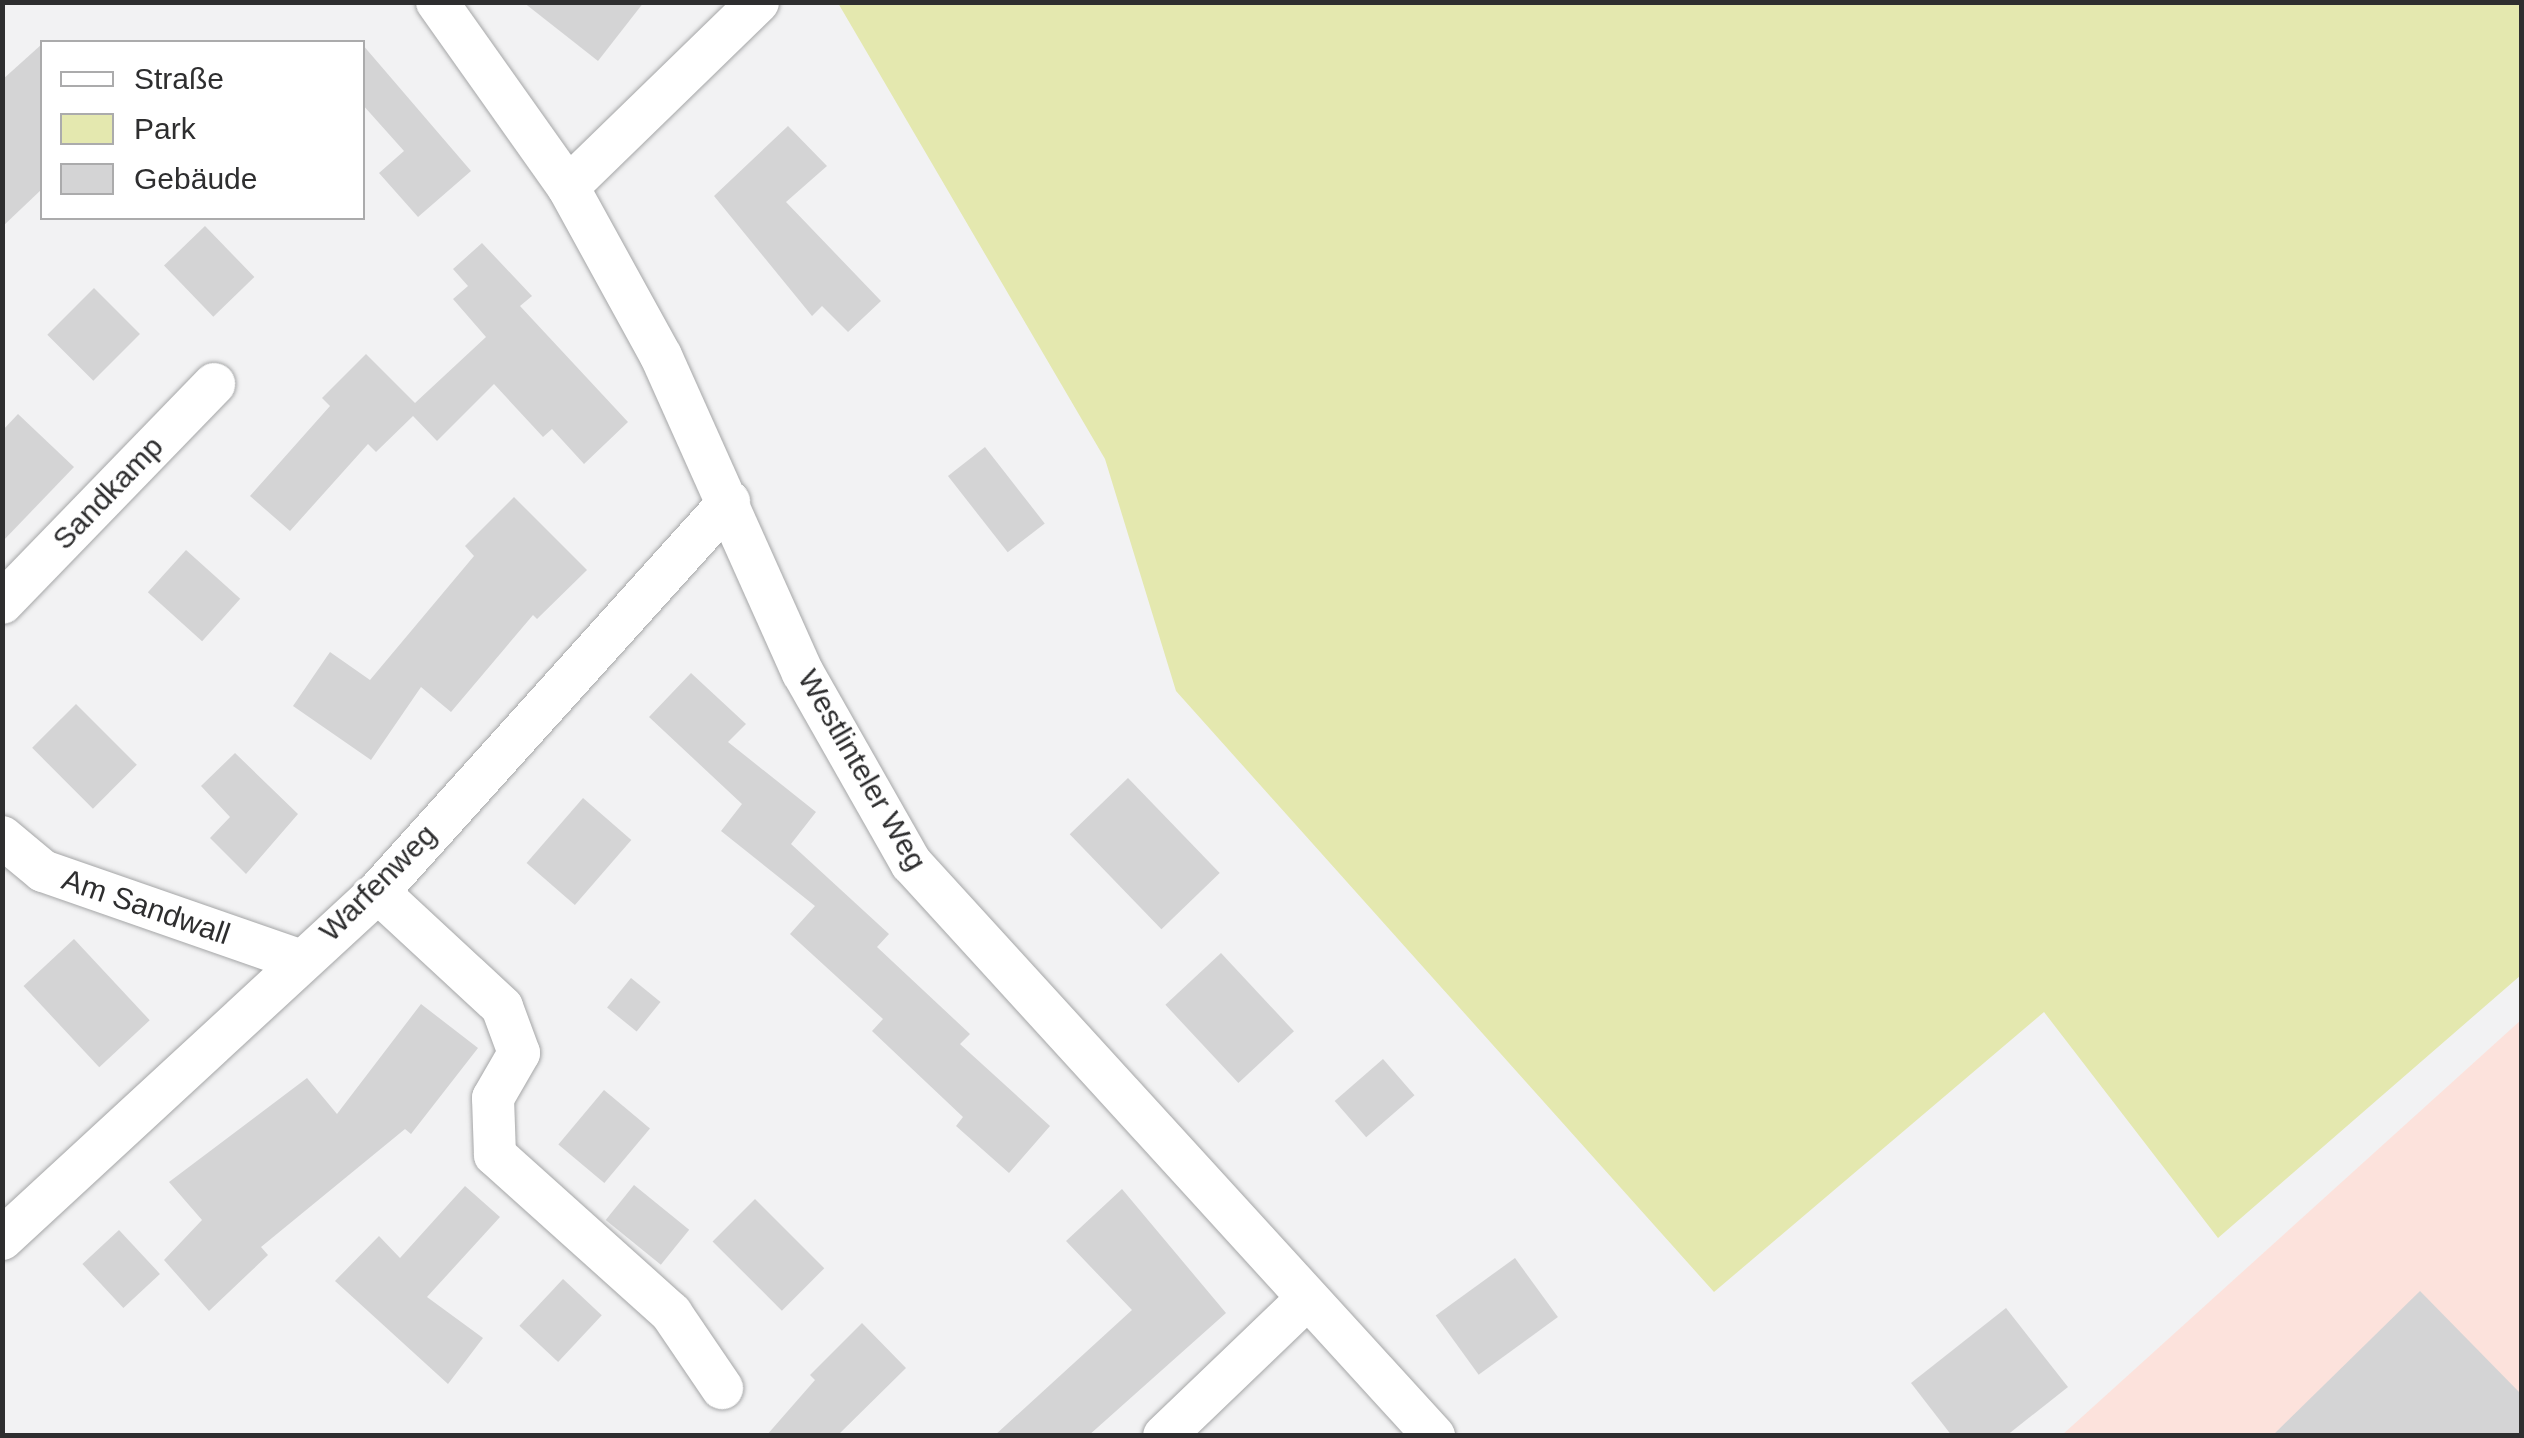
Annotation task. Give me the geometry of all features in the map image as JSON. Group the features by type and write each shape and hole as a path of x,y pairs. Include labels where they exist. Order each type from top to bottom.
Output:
{"street":[{"name":"Westlinteler Weg","path":"437,2 568,187 729,502 803,672 911,862 1434,1436"},
{"path":"568,187 758,2"},
{"name":"Sandkamp","path":"2,603 214,384"},
{"name":"Warfenweg","path":"2,1239 299,960 378,892 729,502"},
{"name":"Am Sandwall","path":"2,836 44,871 299,960"},
{"path":"378,892 502,1007 519,1052 493,1098 495,1155 672,1313 722,1388"},
{"path":"1164,1436 1307,1299"}],"shaded area":[{"path":"2521,1020 2521,1435 2062,1435"}],"green space":[{"path":"838,3 2521,3 2521,975 2218,1238 2044,1012 1714,1292 1176,691 1105,459"}],"building":[{"path":"523,2 644,2 598,61"},
{"path":"40,46 40,191 2,227 2,80"},
{"path":"365,47 471,171 418,217 379,173 404,151 365,107"},
{"path":"788,126 827,166 786,202 881,301 848,332 822,306 812,316 714,196"},
{"path":"205,226 254,277 213,317 164,266"},
{"path":"482,243 532,296 520,306 628,422 584,464 552,429 543,437 494,384 437,441 413,416 376,452 368,444 290,531 250,496 330,406 322,398 366,354 415,403 486,337 453,299 468,286 453,269"},
{"path":"94,288 140,334 93,381 47,335"},
{"path":"18,414 74,467 2,542 2,431"},
{"path":"985,447 1045,523 1008,552 948,476"},
{"path":"514,497 587,570 537,619 533,615 451,712 421,687 371,760 293,706 330,652 370,680 474,556 465,546"},
{"path":"186,550 240,599 202,641 148,592"},
{"path":"691,673 746,724 728,742 816,812 791,844 889,934 877,947 970,1034 960,1044 1050,1126 1009,1173 956,1126 963,1117 872,1031 883,1019 790,934 815,906 721,831 742,804 649,717"},
{"path":"76,704 137,765 93,809 32,748"},
{"path":"235,753 298,814 246,874 210,838 230,817 201,786"},
{"path":"1128,778 1220,873 1161,929 1070,834"},
{"path":"583,798 631,840 575,905 527,863"},
{"path":"74,939 150,1020 99,1067 24,986"},
{"path":"1221,953 1294,1031 1238,1083 1165,1005"},
{"path":"631,978 661,1002 637,1031 607,1008"},
{"path":"421,1004 478,1048 411,1134 405,1129 261,1247 268,1255 209,1311 164,1260 202,1220 169,1182 307,1078 337,1114"},
{"path":"1383,1059 1414,1095 1366,1137 1335,1101"},
{"path":"604,1090 650,1129 604,1183 558,1144"},
{"path":"634,1185 689,1230 661,1265 606,1220"},
{"path":"465,1186 500,1217 427,1297 483,1338 448,1384 335,1281 379,1236 400,1258"},
{"path":"1122,1189 1226,1313 1088,1436 994,1436 1132,1310 1066,1241"},
{"path":"755,1199 824,1268 782,1311 713,1241"},
{"path":"119,1230 160,1274 123,1308 82,1264"},
{"path":"1515,1258 1558,1317 1479,1375 1436,1316"},
{"path":"563,1279 602,1315 558,1362 519,1326"},
{"path":"2420,1291 2522,1395 2522,1436 2272,1436"},
{"path":"2006,1308 2068,1387 2006,1436 1952,1436 1911,1383"},
{"path":"862,1323 906,1368 837,1436 766,1436 815,1380 810,1375"}]}
